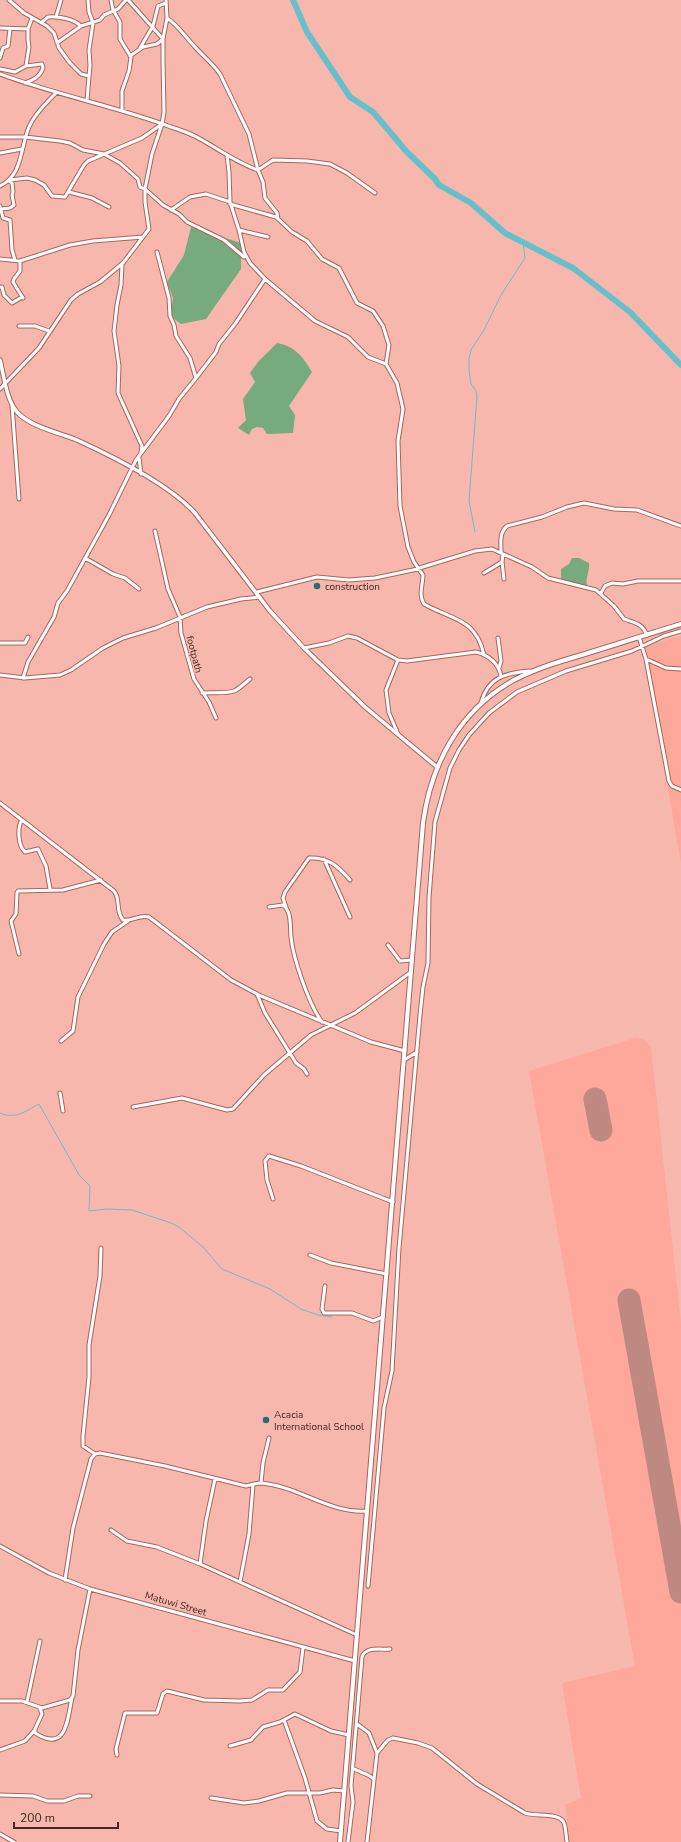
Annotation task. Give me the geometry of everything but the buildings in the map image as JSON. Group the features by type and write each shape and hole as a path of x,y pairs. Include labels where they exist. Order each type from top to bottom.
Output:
{"main road":[{"path":"340,1842 423,823 429,787 437,767 456,734 481,705 503,687 533,671 681,624"}],"street":[{"path":"9,0 19,10 42,22 54,32 57,43 78,72 89,76"},
{"path":"56,17 60,0"},
{"path":"86,0 93,23 89,50 87,100"},
{"path":"111,0 112,10 120,22 120,40 130,56 129,71 122,91 122,110"},
{"path":"57,43 81,26 93,23 112,10 120,8 127,0 163,38"},
{"path":"130,56 139,49 153,26 158,6 166,2 167,18 163,38 164,112 162,124 152,154 145,189 145,202 149,229 121,267 121,285 114,331 119,366 118,393 142,446 139,464 141,474"},
{"path":"42,22 48,17 56,17 64,18 81,26"},
{"path":"26,66 29,47 28,29 32,18"},
{"path":"167,18 180,29 189,41 214,65 220,74 249,134 258,170 263,182 265,198 277,213 278,219"},
{"path":"0,28 28,29"},
{"path":"0,58 3,48 8,46 10,29"},
{"path":"139,49 157,44 163,38"},
{"path":"0,69 15,72 26,66 40,64 43,68 40,74 34,80 24,82"},
{"path":"0,74 56,93 122,110 195,136 227,155 258,170"},
{"path":"9,181 18,168 22,149 34,119 56,93"},
{"path":"0,186 9,181 27,178 44,185 55,197 65,197 84,165 104,154 142,138 162,124"},
{"path":"0,137 26,137 66,142 83,150 104,154 120,163 138,179 140,187 145,189 163,205 192,225 224,240 246,258 265,279 315,321 348,337 368,357 386,364"},
{"path":"0,153 22,149"},
{"path":"227,155 230,203 246,258"},
{"path":"258,170 274,160 307,161 330,164 347,173 375,193"},
{"path":"9,181 12,183 14,205 10,208 1,208 3,218 10,220 12,250 15,260"},
{"path":"69,192 92,198 109,207"},
{"path":"171,210 187,200 189,197 204,194 268,214 278,219 292,232 312,245 322,258 339,268 356,303 375,313 385,330 389,345 386,364 397,384 403,409 398,441 400,506 408,547 414,562 420,568 422,574 421,590 423,602 457,619 475,632 481,642 484,655"},
{"path":"239,230 268,238"},
{"path":"0,259 20,261 70,245 93,241 142,237"},
{"path":"157,252 169,298 170,316 174,324 176,336 190,358 196,378"},
{"path":"0,287 2,287 4,295 12,303 23,297 13,282 20,271 20,261"},
{"path":"0,388 32,356 71,300 78,294 100,282 123,264"},
{"path":"23,678 28,662 54,617 58,603 67,591 140,454 169,416 179,398 216,352 219,344 235,324 265,279"},
{"path":"19,326 35,326 49,331"},
{"path":"0,360 12,404 19,498"},
{"path":"12,404 18,412 30,421 77,441 132,468 170,491 186,503 257,592 270,611 304,648 364,707 437,767"},
{"path":"504,579 501,536 503,529 507,526 542,517 579,503 587,503 614,509 636,510 681,526"},
{"name":"footpath","path":"155,531 168,589 180,617 180,628 192,674 202,693 209,702 216,718"},
{"path":"257,592 317,577 341,580 367,579 420,568 478,550 495,550 532,567 548,578 590,588 601,593 624,619 642,626 647,635"},
{"path":"85,558 113,574 125,578 139,589"},
{"path":"484,573 502,562"},
{"path":"601,593 605,586 612,582 623,584 638,581 681,581"},
{"path":"0,675 23,678 50,677 66,673 116,641 156,628 180,617 211,606 260,596"},
{"path":"368,1586 384,1408 392,1371 400,1248 417,1052 423,987 428,963 429,897 435,822 450,768 469,735 489,714 517,692 566,671 643,647 664,636 681,632"},
{"path":"304,648 329,644 348,636 354,636 398,660 410,662 476,652 484,655 499,668"},
{"path":"0,643 24,643 28,637"},
{"path":"639,637 646,659 669,781 672,786 681,790"},
{"path":"498,638 501,661 499,668 501,676"},
{"path":"646,659 666,668 681,669"},
{"path":"398,660 386,690 389,713 400,737"},
{"path":"481,705 486,689 501,676 511,673 533,671"},
{"path":"202,693 217,694 234,691 250,680"},
{"path":"0,802 101,880 116,894 120,916 125,920 129,920"},
{"path":"22,820 20,823 19,833 22,850 25,852 38,849 46,866 50,889"},
{"path":"322,1022 296,960 289,915 283,898 285,892 309,858 324,859 334,863 350,880"},
{"path":"324,859 350,917"},
{"path":"19,954 11,921 16,914 17,893 20,890 56,890 101,880"},
{"path":"269,908 283,906 286,908"},
{"path":"61,1041 72,1031 78,997 104,944 112,932 129,920 139,916 149,917 231,980 257,994 371,1042 405,1051"},
{"path":"388,945 400,961 412,960"},
{"path":"132,1107 182,1098 231,1110 264,1075 311,1035 355,1013 411,972"},
{"path":"257,994 265,1014 290,1054 307,1074"},
{"path":"404,1060 417,1052"},
{"path":"60,1093 63,1111"},
{"path":"273,1200 266,1172 265,1161 269,1156 301,1166 393,1202"},
{"path":"101,1248 100,1276 89,1345 89,1377 83,1446 95,1454 100,1453 166,1466 246,1486 261,1483 274,1485 297,1492 345,1511 367,1511"},
{"path":"310,1255 331,1263 387,1274"},
{"path":"325,1286 322,1309 324,1313 352,1313 375,1321 384,1316"},
{"path":"261,1483 263,1463 269,1438"},
{"path":"65,1580 74,1522 91,1459 95,1454"},
{"path":"200,1564 206,1522 215,1479"},
{"path":"240,1582 249,1534 253,1485"},
{"path":"112,1530 128,1541 158,1547 200,1564 356,1635"},
{"name":"Matuwi Street","path":"0,1546 65,1580 90,1589 355,1661"},
{"path":"35,1729 36,1734 48,1739 61,1737 63,1734 73,1696 78,1650 90,1589"},
{"path":"27,1702 40,1641"},
{"path":"117,1754 116,1749 125,1713 157,1713 163,1694 167,1691 198,1699 232,1701 252,1700 268,1690 283,1690 300,1672 303,1648"},
{"path":"348,1842 353,1802 351,1786 354,1770 362,1657 364,1652 369,1650 390,1649"},
{"path":"39,1707 68,1701 73,1696"},
{"path":"0,1701 27,1702 42,1709 42,1714 35,1729 25,1741 0,1750"},
{"path":"230,1746 251,1740 263,1727 284,1720 295,1714 330,1731 349,1735"},
{"path":"284,1720 310,1793 317,1821 327,1829 342,1831"},
{"path":"357,1724 369,1733 377,1753 367,1842"},
{"path":"377,1753 388,1740 393,1738 426,1745 435,1750 487,1791 525,1813 532,1816 557,1816 561,1818 564,1822 567,1842"},
{"path":"354,1770 374,1779"},
{"path":"211,1798 244,1803 259,1801 287,1793 344,1791"},
{"path":"0,1795 33,1796 47,1801 64,1800 78,1796 90,1796"},
{"path":"0,1834 14,1842"}],"shaded area":[{"path":"681,636 681,863 643,647"},
{"path":"635,1038 645,1040 651,1048 681,1323 681,1842 570,1842 565,1805 581,1798 562,1683 635,1666 529,1071"}],"green space":[{"path":"191,227 241,243 241,269 206,319 181,324 170,316 173,298 167,282 184,255"},
{"path":"277,343 283,344 298,353 312,372 289,406 295,415 293,433 267,434 263,428 257,427 252,429 249,435 238,428 246,420 243,399 255,382 250,373 258,362"},
{"path":"572,558 579,558 589,563 587,586 561,580 561,569 569,564"}],"waterway":[{"path":"293,0 307,32 350,97 373,112 406,151 435,179 439,185 471,203 505,233 573,268 630,312 681,365"},
{"path":"475,532 469,501 477,396 476,391 471,384 469,359 471,350 484,330 501,295 525,258 523,243"},
{"path":"0,1113 11,1116 16,1115 39,1104 79,1175 90,1186 89,1211 107,1209 132,1210 171,1223 179,1227 203,1247 222,1269 270,1289 301,1309 318,1315 332,1317"}],"runway":[{"path":"595,1099 601,1130"},
{"path":"629,1300 681,1592"}],"place":[{"name":"construction","path":"317,586"},
{"name":"Acacia International School","path":"266,1420"}]}
